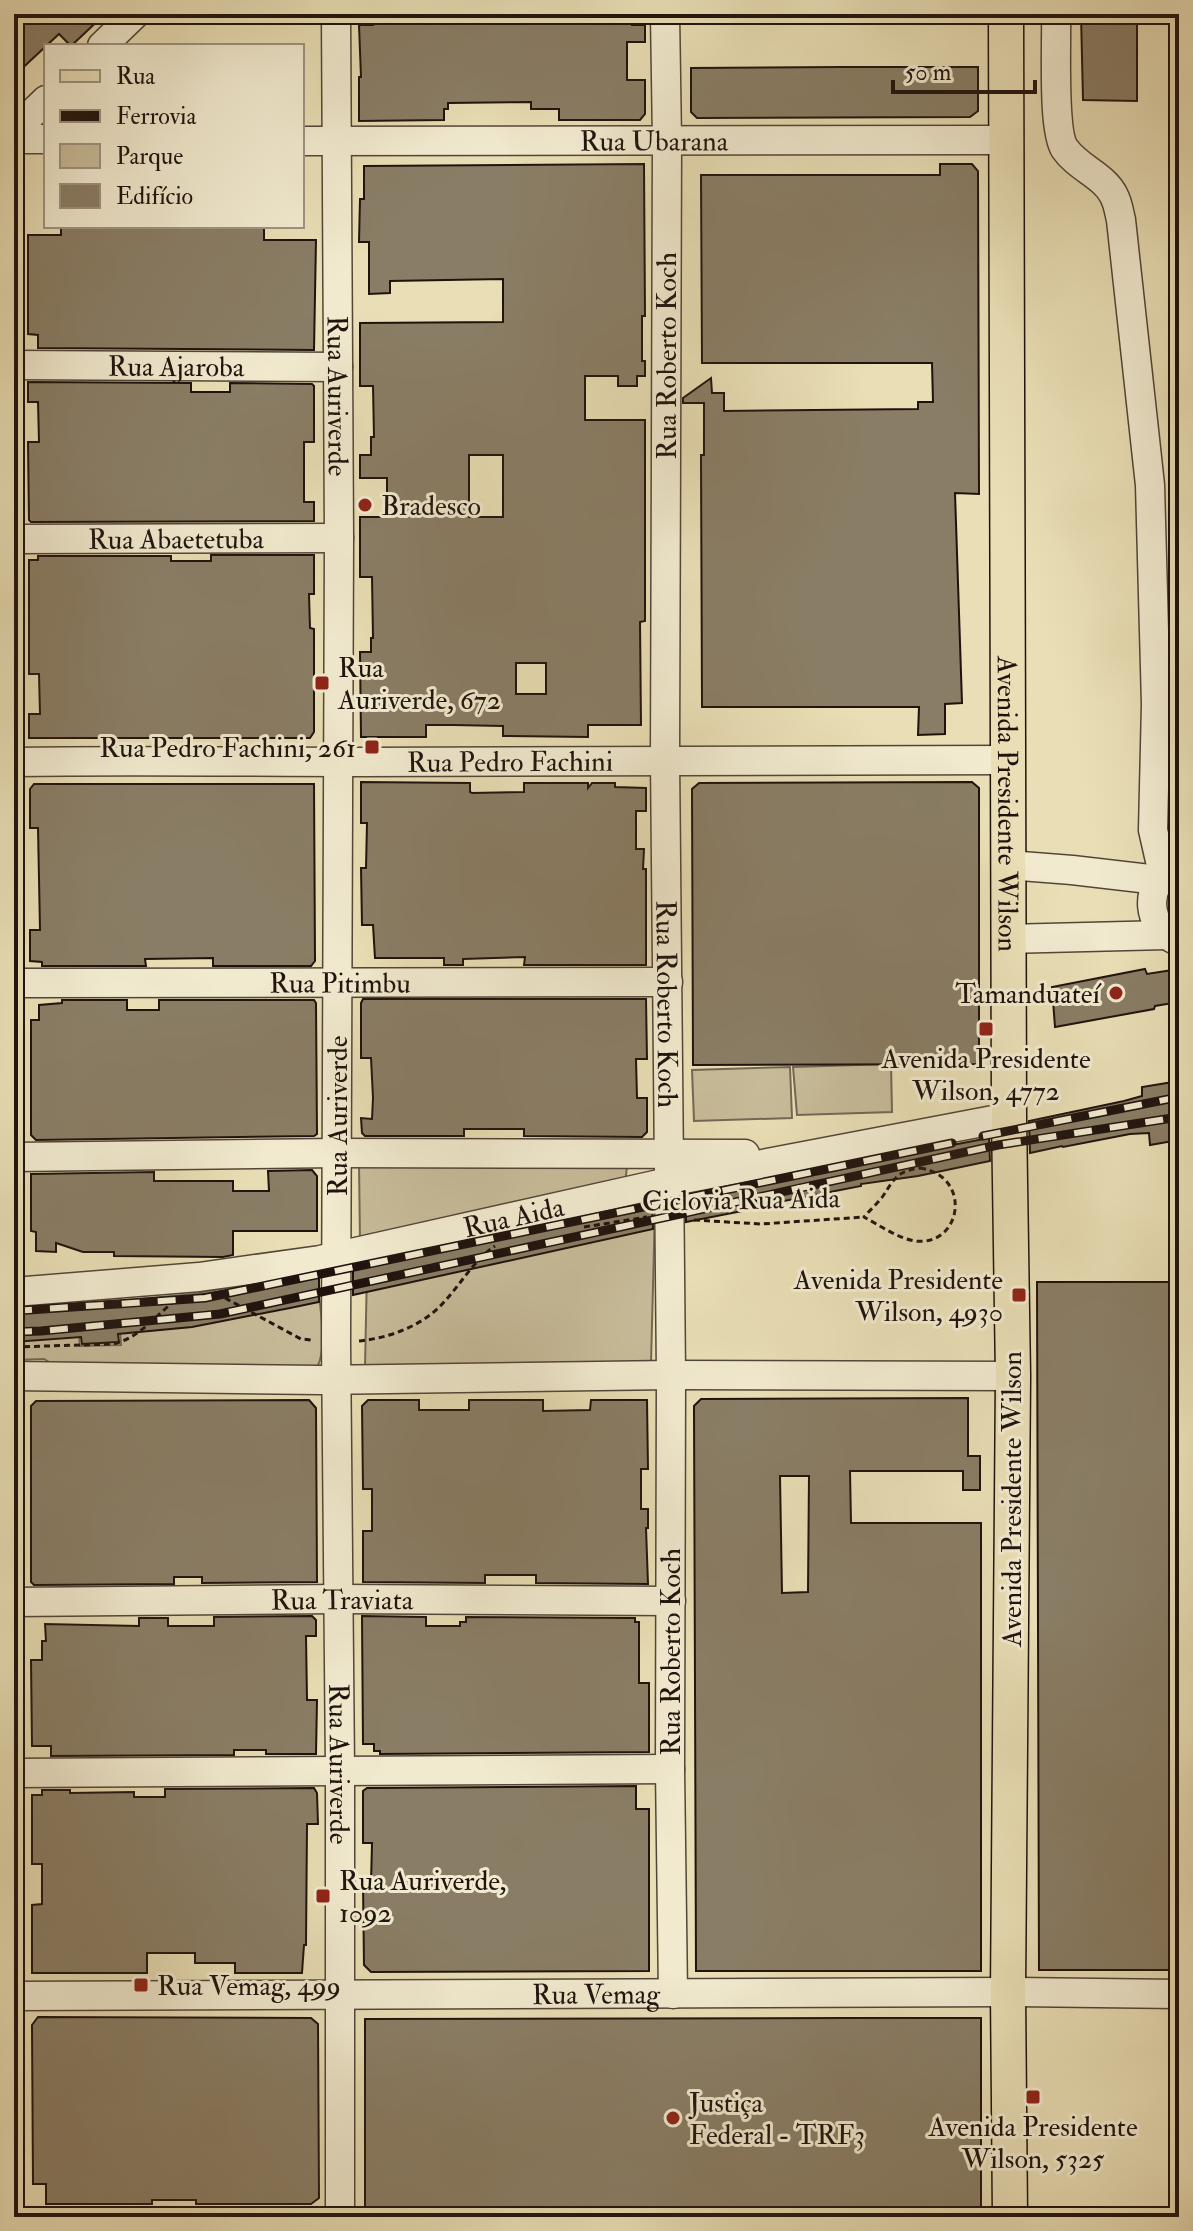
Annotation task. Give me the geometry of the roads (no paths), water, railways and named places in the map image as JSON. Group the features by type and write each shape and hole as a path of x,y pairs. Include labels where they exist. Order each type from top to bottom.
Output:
{"main road":[{"name":"Avenida Presidente Wilson","path":"1006,14 1008,939 1013,1376 1008,1992 1010,2217"}],"street":[{"path":"104,44 135,14"},
{"name":"Rua Auriverde","path":"336,14 339,538 336,1342 340,2217"},
{"name":"Rua Roberto Koch","path":"665,14 665,759 673,1994"},
{"path":"1056,14 1058,117 1062,142 1066,151 1114,194 1121,220 1150,485 1156,704 1153,830 1167,873"},
{"path":"14,131 44,111"},
{"path":"14,139 44,139"},
{"name":"Rua Ubarana","path":"304,141 1007,140"},
{"name":"Rua Ajaroba","path":"14,365 338,367"},
{"name":"Rua Abaetetuba","path":"14,539 339,538"},
{"name":"Rua Pedro Fachini","path":"14,762 1008,760"},
{"path":"1008,865 1167,873"},
{"path":"1167,873 1153,891 1151,903 1158,926 1173,938"},
{"path":"1008,939 1173,938"},
{"name":"Rua Pitimbu","path":"14,983 668,982"},
{"path":"14,1157 337,1153 668,1168 818,1153 1009,1117"},
{"name":"Rua Aida","path":"14,1292 199,1277 338,1257 668,1168"},
{"path":"14,1376 338,1379 671,1375 1013,1376"},
{"name":"Rua Traviata","path":"14,1602 339,1599 671,1601"},
{"path":"14,1773 670,1769"},
{"name":"Rua Vemag","path":"14,1996 1179,1994"}],"railway":[{"path":"983,1136 1179,1097"},
{"path":"14,1332 220,1314 998,1145 1179,1117"},
{"path":"14,1311 205,1298 952,1143"}],"place":[{"name":"Bradesco","path":"365,505"},
{"name":"Rua Auriverde, 672","path":"322,683"},
{"name":"Rua Pedro Fachini, 261","path":"372,747"},
{"name":"Tamanduateí","path":"1116,993"},
{"name":"Avenida Presidente Wilson, 4772","path":"986,1029"},
{"name":"Avenida Presidente Wilson, 4930","path":"1019,1295"},
{"name":"Rua Auriverde, 1092","path":"323,1896"},
{"name":"Rua Vemag, 499","path":"141,1985"},
{"name":"Avenida Presidente Wilson, 5325","path":"1033,2097"},
{"name":"Justiça Federal - TRF3","path":"673,2118"}]}
